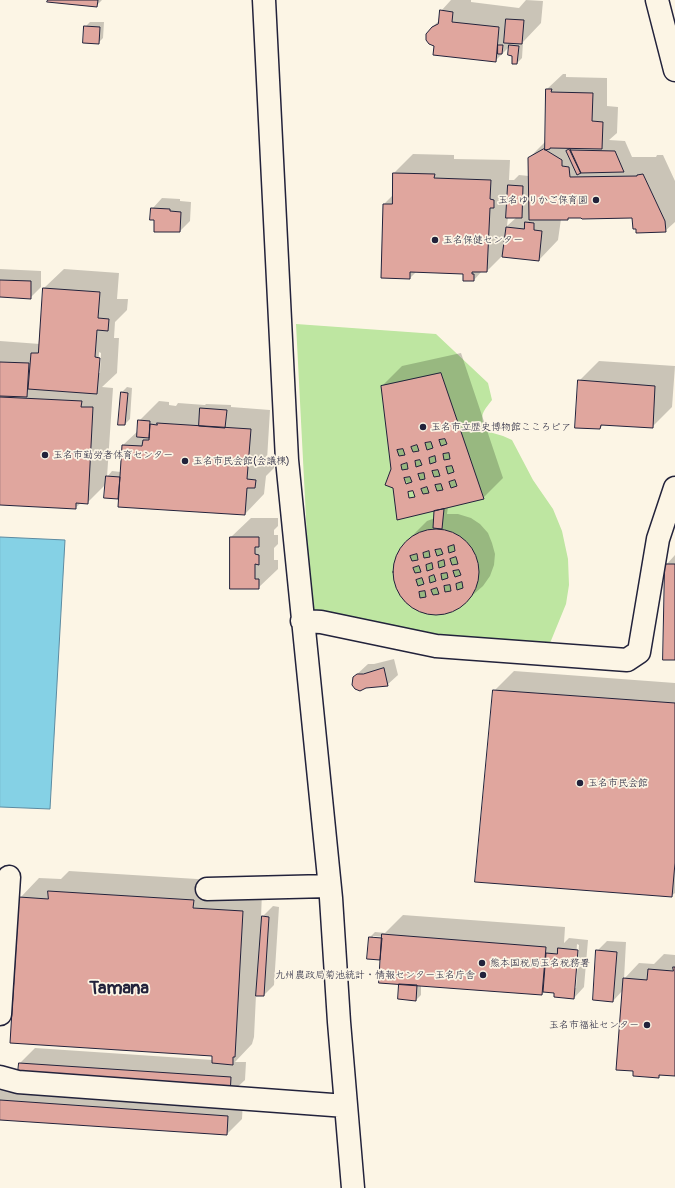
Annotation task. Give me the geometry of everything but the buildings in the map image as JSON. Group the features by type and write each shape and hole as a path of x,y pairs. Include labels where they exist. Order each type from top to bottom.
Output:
{"street":[{"path":"264,0 287,460 329,886 353,1188"},
{"path":"657,0 675,70"},
{"path":"302,621 320,622 436,646 627,660 639,652 658,539 675,488"},
{"path":"0,1014 9,877"},
{"path":"206,889 329,886"},
{"path":"0,1077 18,1082 346,1106"}],"green space":[{"path":"296,324 436,334 488,383 492,400 486,408 482,418 486,431 512,440 533,480 553,509 562,531 568,559 569,585 566,604 548,648 439,642 311,615"}],"water":[{"path":"0,537 65,540 50,809 0,807"}],"place":[{"name":"玉名ゆりかご保育園","path":"596,200"},
{"name":"玉名保健センター","path":"435,240"},
{"name":"玉名市立歴史博物館こころピア","path":"423,427"},
{"name":"玉名市勤労者体育センター","path":"45,455"},
{"name":"玉名市民会館(会議棟)","path":"185,461"},
{"name":"玉名市民会館","path":"580,783"},
{"name":"熊本国税局玉名税務署","path":"482,963"},
{"name":"九州農政局菊池統計・情報センター玉名庁舎","path":"483,975"},
{"name":"玉名市福祉センター","path":"647,1025"}],"district":[{"name":"Tamana","path":"119,989"}]}
